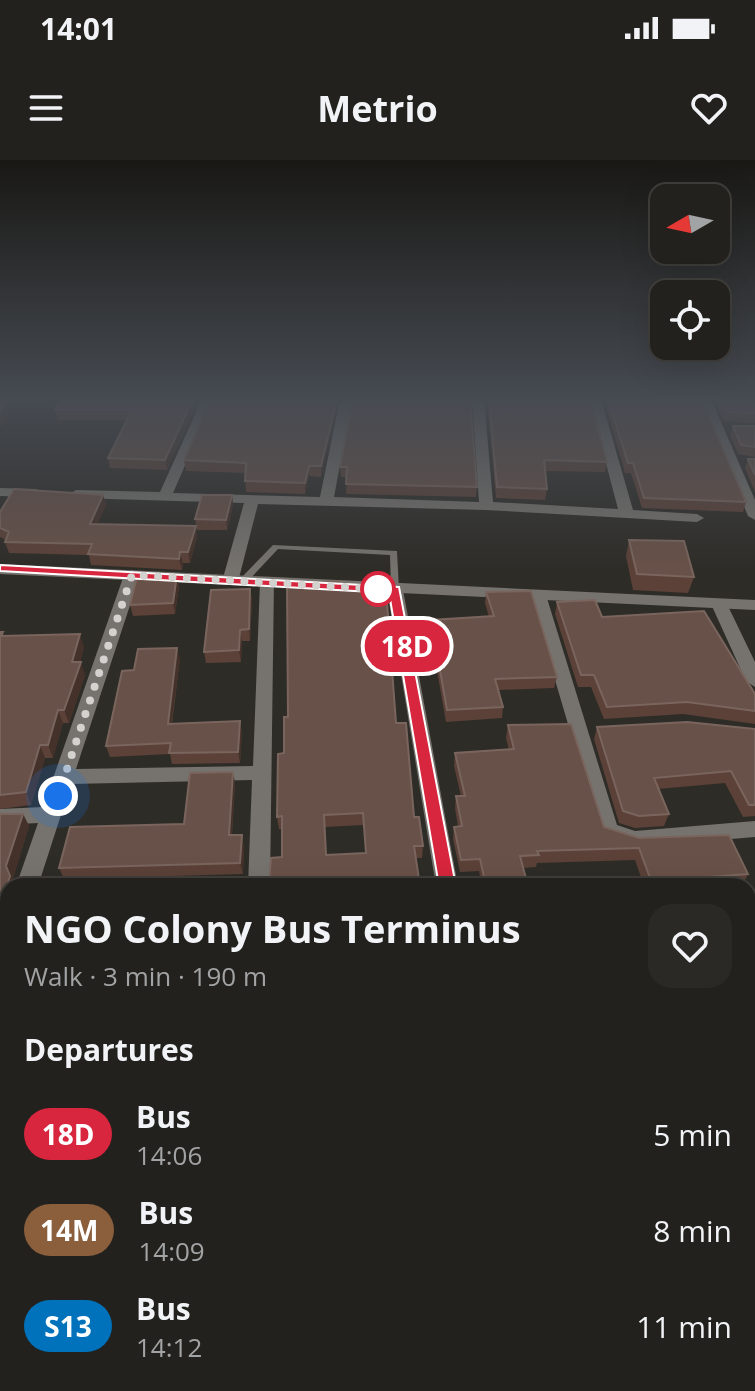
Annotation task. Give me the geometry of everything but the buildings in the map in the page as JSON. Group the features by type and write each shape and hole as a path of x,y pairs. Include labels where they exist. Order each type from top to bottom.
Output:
{"street":[{"path":"165,496 183,456"},
{"path":"326,500 335,456"},
{"path":"482,456 486,506"},
{"path":"611,456 627,515"},
{"path":"736,456 754,512"},
{"path":"3,496 326,500 697,518"},
{"path":"238,579 252,500"},
{"path":"0,569 755,605"},
{"path":"30,878 132,575"},
{"path":"259,878 268,582"},
{"path":"395,590 446,878"},
{"path":"538,595 586,730 608,830 635,839 755,829"},
{"path":"719,604 755,681"},
{"path":"64,777 262,773"},
{"path":"0,817 51,815"}],"lane":[{"path":"238,579 276,547 394,553 395,590"}],"bus line":[{"name":"18D","path":"0,569 231,578 395,590 446,878"}],"route":[{"path":"58,796 132,575 245,579 378,589"}]}
